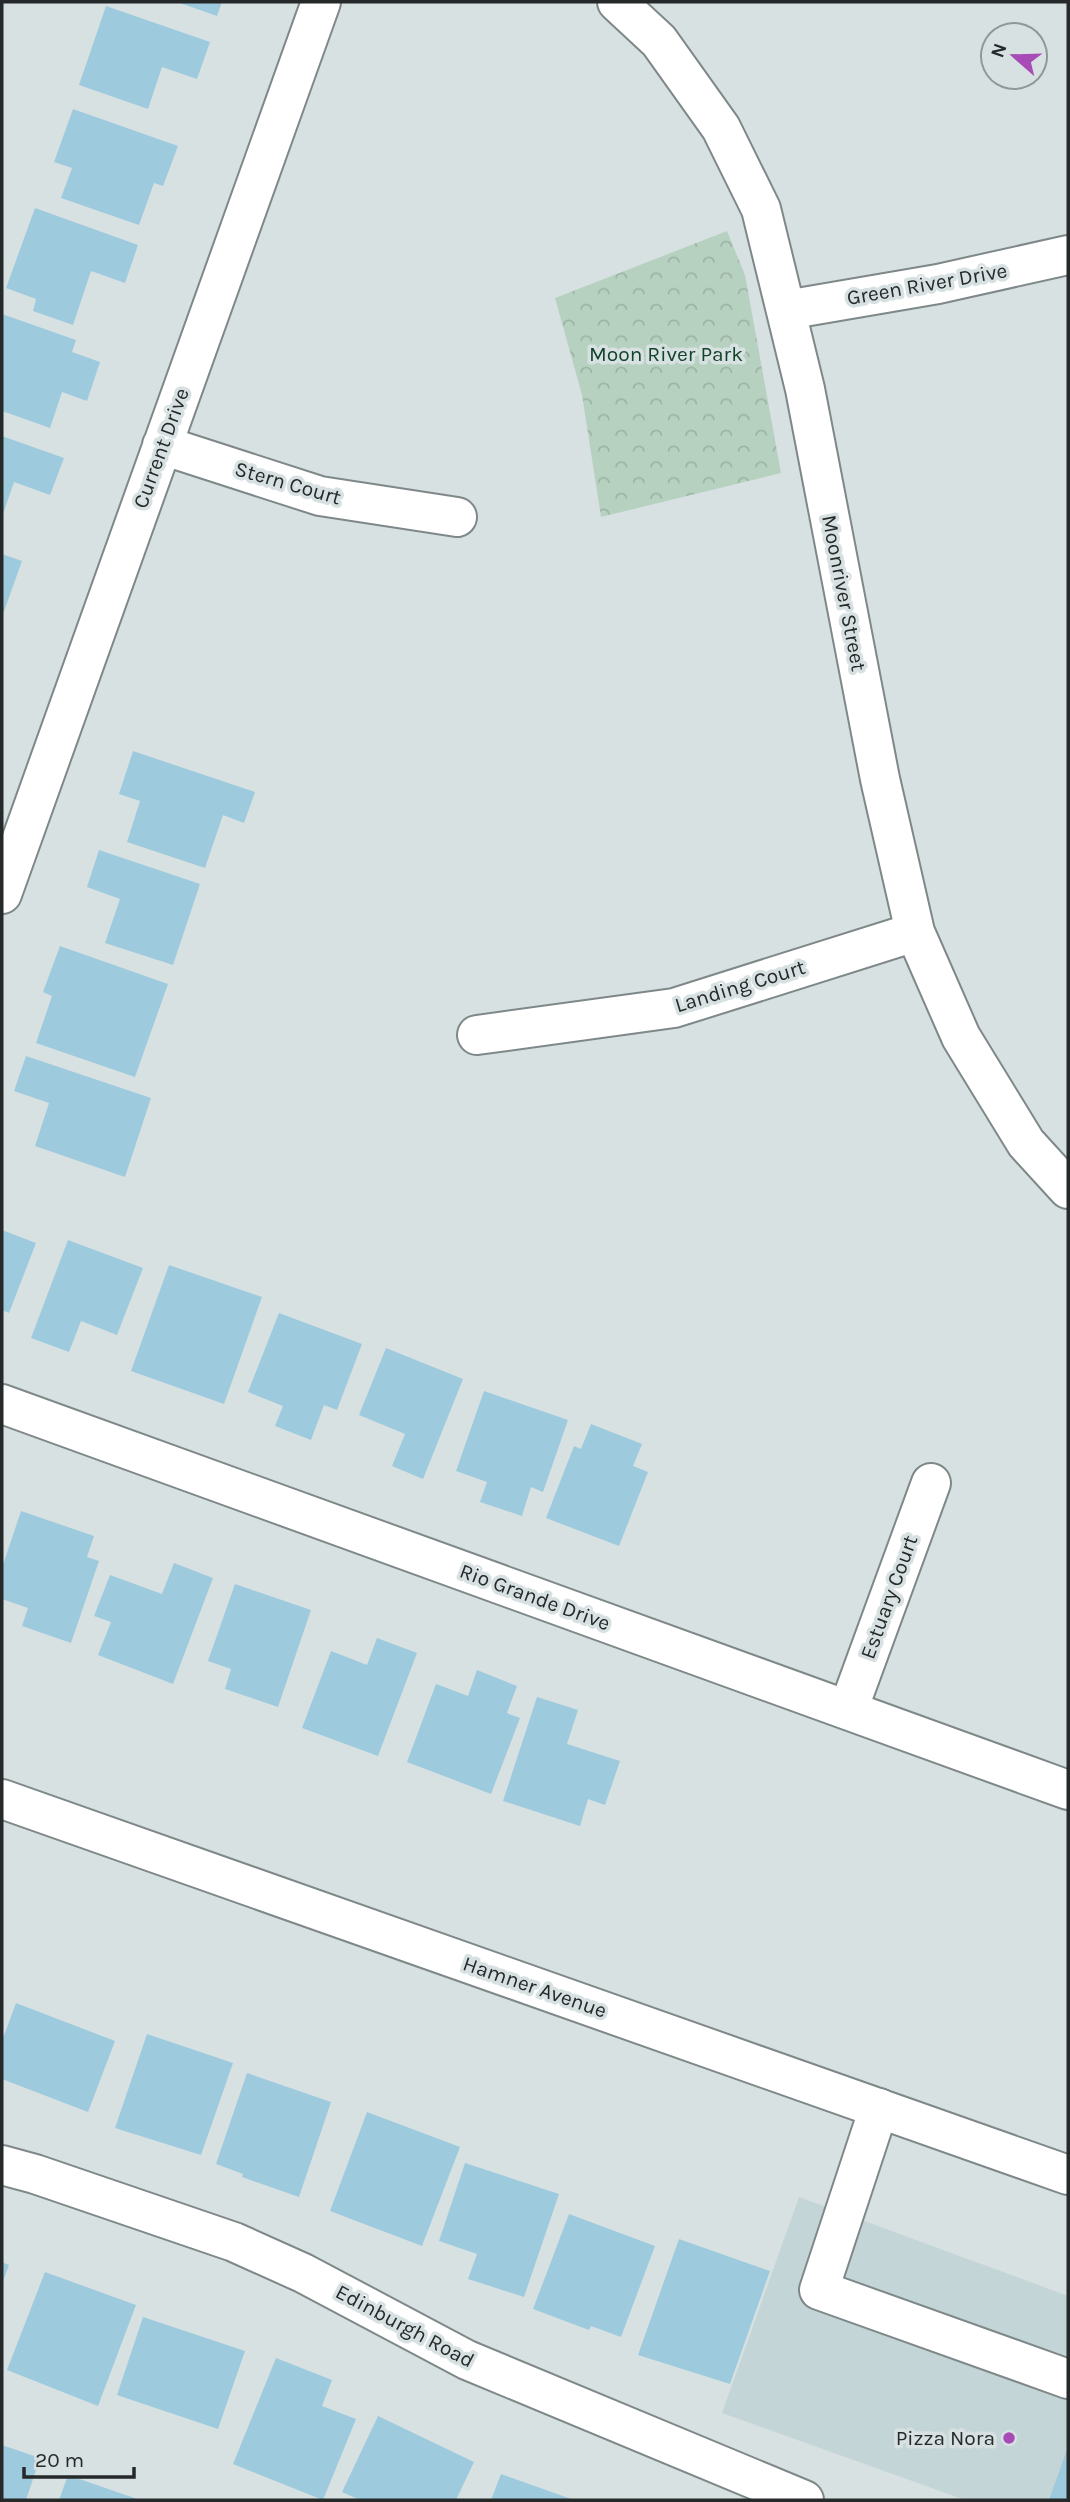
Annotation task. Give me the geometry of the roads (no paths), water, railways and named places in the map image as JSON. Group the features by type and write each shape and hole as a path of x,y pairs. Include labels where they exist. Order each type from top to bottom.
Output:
{"street":[{"name":"Current Drive","path":"2,894 321,2"},
{"name":"Moonriver Street","path":"617,2 659,41 721,128 761,209 805,389 880,779 915,932 961,1037 1026,1143 1068,1189"},
{"name":"Green River Drive","path":"786,310 938,284 1068,256"},
{"name":"Stern Court","path":"162,445 320,496 457,517"},
{"name":"Landing Court","path":"477,1035 674,1008 915,932"},
{"name":"Rio Grande Drive","path":"2,1404 1068,1790"},
{"name":"Estuary Court","path":"848,1710 931,1483"},
{"name":"Hamner Avenue","path":"2,1799 1068,2175"},
{"path":"879,2108 819,2290 1068,2379"},
{"name":"Edinburgh Road","path":"2,2165 234,2242 315,2279 467,2360 804,2500"}],"place":[{"name":"Pizza Nora","path":"1009,2438"}],"park label":[{"name":"Moon River Park","path":"666,354"}]}
